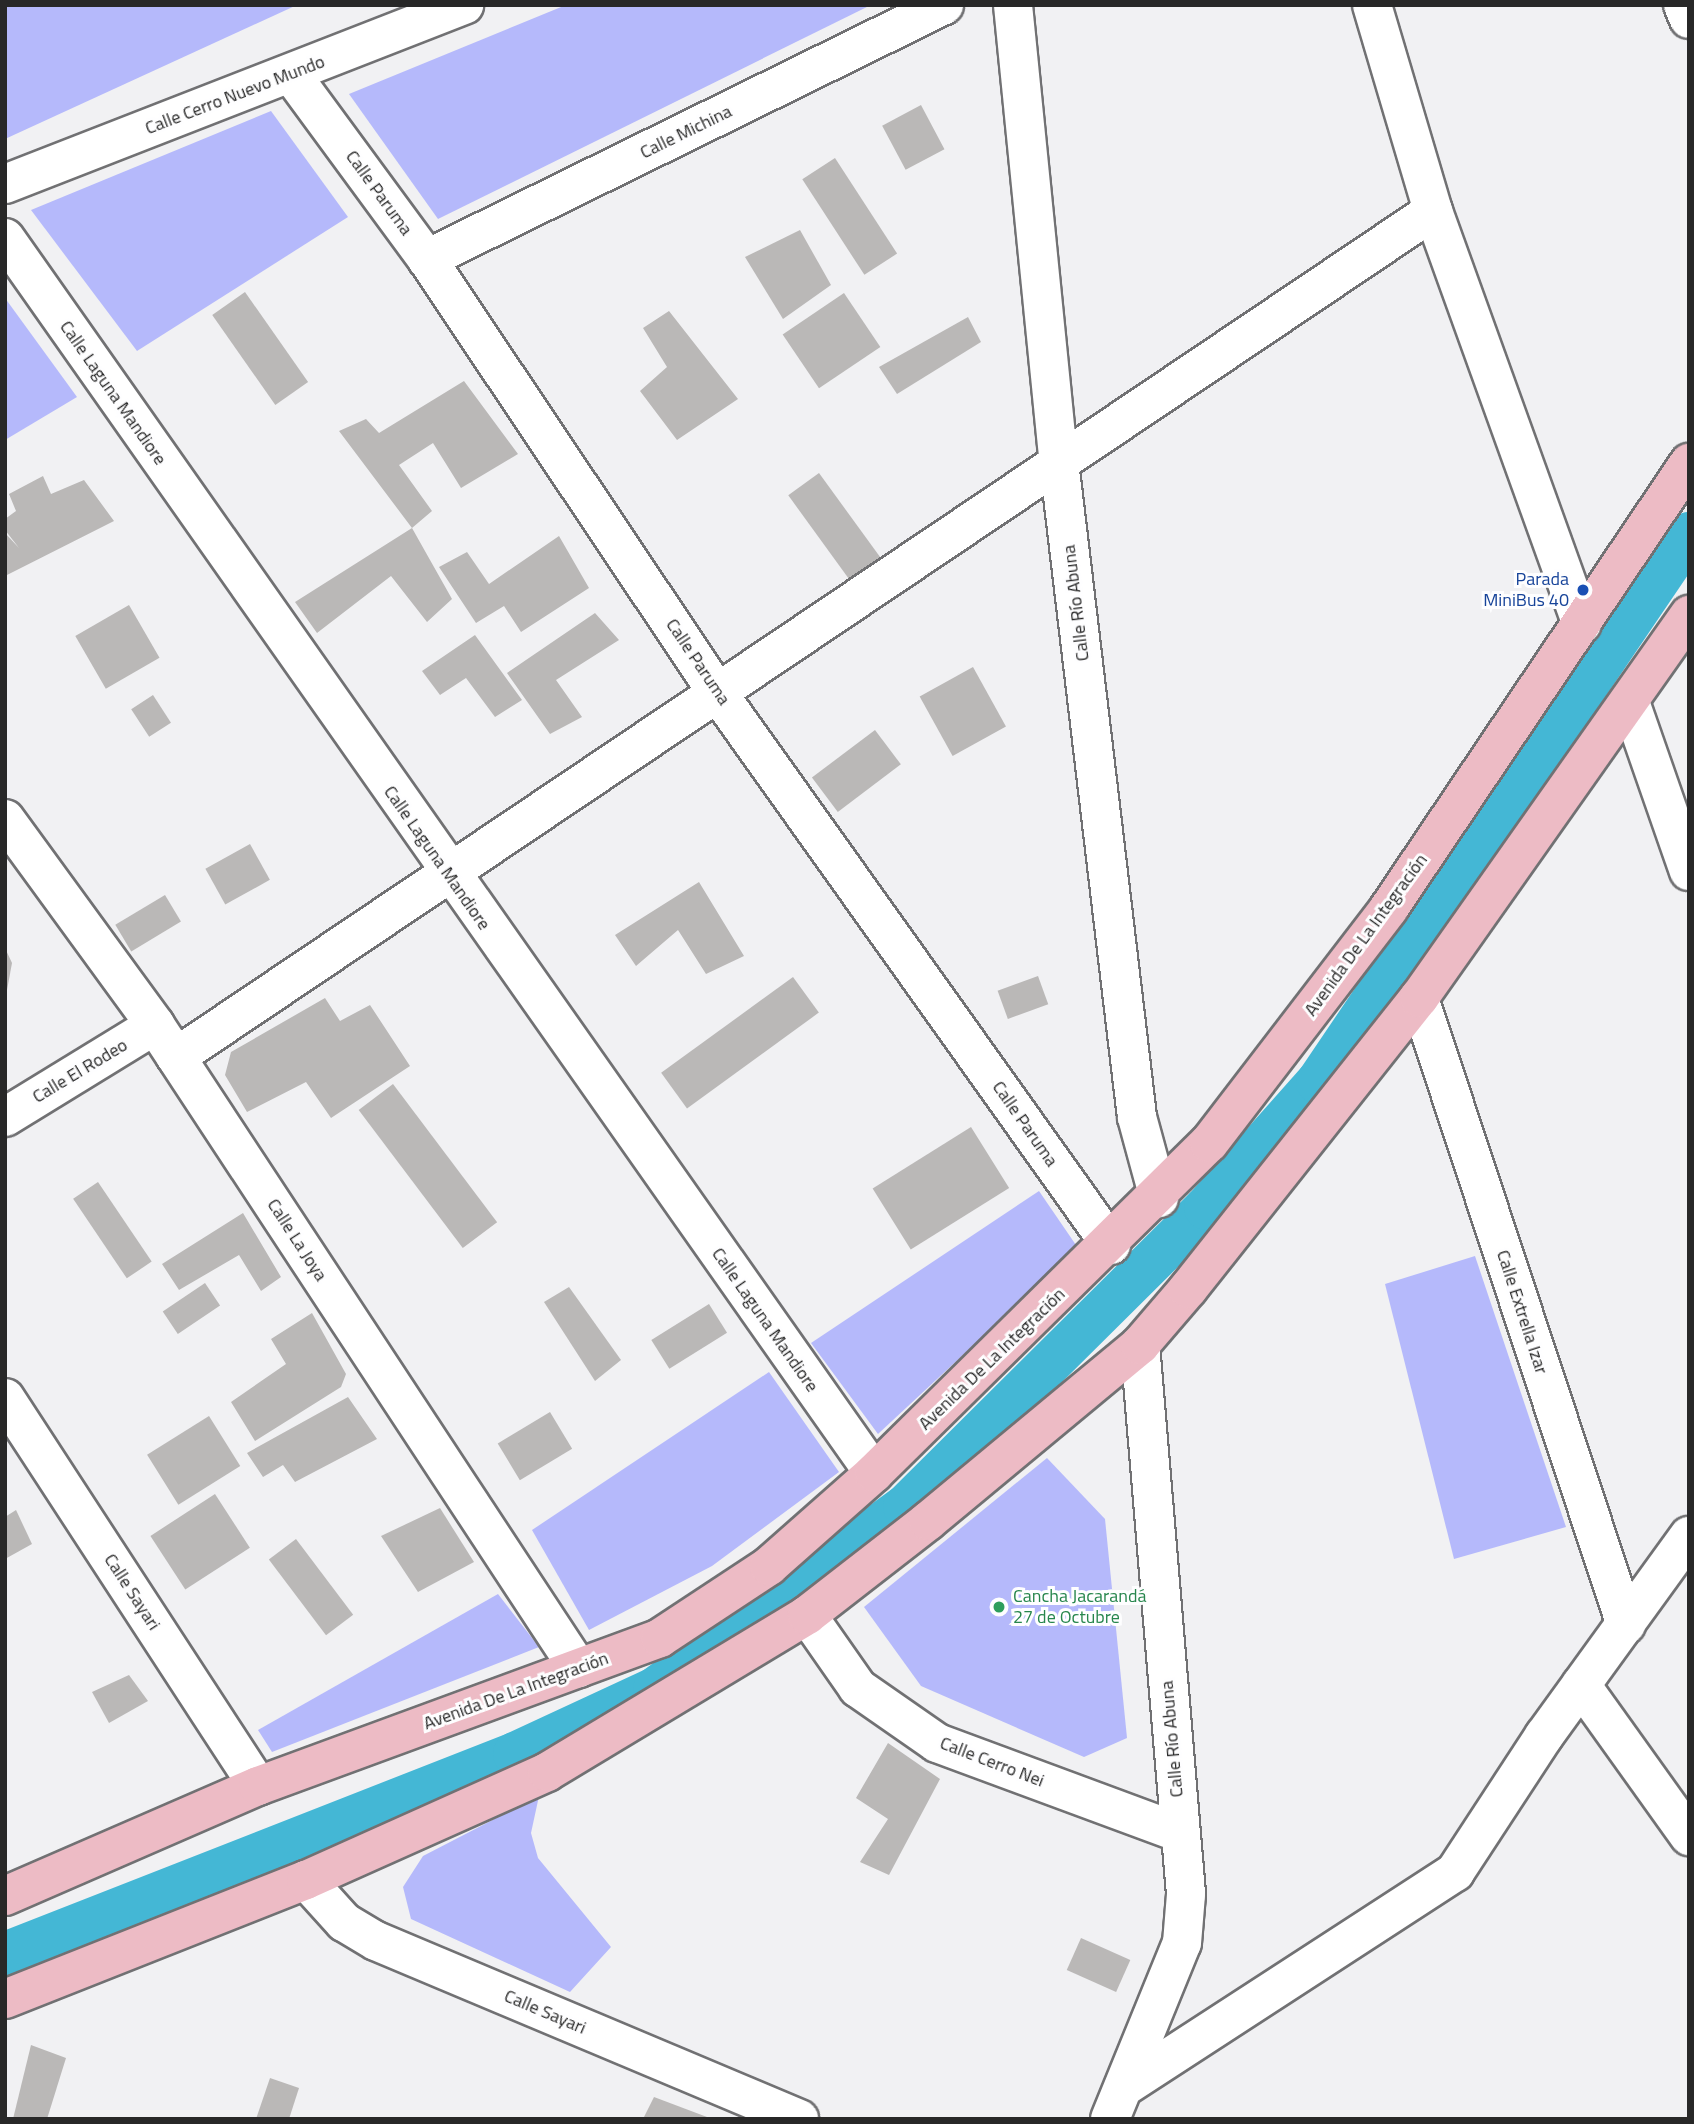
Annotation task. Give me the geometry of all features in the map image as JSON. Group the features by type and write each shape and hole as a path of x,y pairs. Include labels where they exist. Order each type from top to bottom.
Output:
{"main road":[{"name":"Avenida De La Integración","path":"5,1896 258,1786 660,1638 769,1566 874,1473 1159,1198 1209,1143 1389,908 1583,624 1689,463"},
{"path":"5,1999 306,1880 547,1772 807,1615 1140,1345 1271,1191 1419,998 1630,702 1689,614"}],"street":[{"name":"Calle Cerro Nuevo Mundo","path":"5,184 464,5"},
{"name":"Calle Michina","path":"427,259 944,5"},
{"name":"Calle Río Abuna","path":"1013,5 1059,462 1137,1117 1159,1198"},
{"path":"1373,5 1433,211 1583,624"},
{"path":"1683,5 1689,19"},
{"name":"Calle Paruma","path":"291,74 427,259 718,692 1111,1245"},
{"path":"176,1057 1433,211"},
{"name":"Calle Laguna Mandiore","path":"5,238 447,873 874,1473"},
{"path":"1630,702 1689,871"},
{"name":"Calle La Joya","path":"5,819 176,1057 578,1668"},
{"name":"Calle Extrella Izar","path":"1419,998 1626,1625"},
{"name":"Calle El Rodeo","path":"5,1117 155,1026"},
{"name":"Calle Río Abuna","path":"1117,2103 1182,1943 1186,1894 1140,1345"},
{"name":"Calle Sayari","path":"5,1398 258,1786"},
{"path":"1117,2103 1455,1872 1581,1685 1689,1536"},
{"name":"Calle Cerro Nei","path":"807,1615 858,1688 937,1743 1180,1833"},
{"path":"1581,1685 1689,1836"},
{"name":"Calle Sayari","path":"306,1880 344,1922 376,1941 799,2119"}],"shaded area":[{"path":"5,5 297,5 5,139"},
{"path":"566,5 871,5 438,219 349,94"},
{"path":"271,111 348,217 137,351 31,210"},
{"path":"5,298 77,397 5,440"},
{"path":"1039,1191 1078,1248 878,1434 811,1343"},
{"path":"1475,1256 1566,1527 1454,1559 1385,1284"},
{"path":"769,1372 839,1472 712,1566 589,1630 532,1530"},
{"path":"1047,1458 1105,1519 1127,1738 1084,1757 921,1686 864,1607"},
{"path":"498,1594 539,1647 272,1752 258,1730"},
{"path":"539,1796 531,1833 538,1858 611,1947 570,1992 411,1919 403,1887 423,1856"}],"building":[{"path":"921,105 944,149 906,170 882,126"},
{"path":"835,158 897,254 864,275 802,179"},
{"path":"800,230 831,285 783,319 745,257"},
{"path":"245,292 308,382 275,405 212,315"},
{"path":"844,293 880,347 819,388 783,334"},
{"path":"669,311 738,399 677,440 640,391 667,367 643,328"},
{"path":"968,317 981,342 897,394 879,367"},
{"path":"464,381 518,454 461,488 433,443 399,465 432,511 412,528 339,431 366,419 379,433"},
{"path":"819,473 882,560 851,582 788,495"},
{"path":"43,476 51,494 84,480 114,521 5,576 5,533 19,548 5,530 5,519 16,511 9,494"},
{"path":"412,528 452,599 427,622 391,576 317,633 295,602"},
{"path":"559,536 589,588 521,632 504,606 476,623 439,567 467,552 489,584"},
{"path":"129,605 160,658 106,689 75,636"},
{"path":"595,613 619,640 556,680 582,717 550,734 507,673"},
{"path":"475,635 522,700 495,717 466,678 440,695 422,671"},
{"path":"973,667 1006,726 953,756 920,697"},
{"path":"153,695 171,723 149,737 131,709"},
{"path":"875,730 901,764 838,812 812,778"},
{"path":"250,844 270,880 225,905 205,869"},
{"path":"699,882 744,956 706,974 678,930 636,966 615,935"},
{"path":"165,895 181,922 131,951 115,925"},
{"path":"5,948 12,963 5,1001"},
{"path":"1038,976 1048,1004 1008,1019 998,991"},
{"path":"793,977 819,1013 687,1108 661,1073"},
{"path":"325,998 340,1021 370,1005 410,1066 331,1118 306,1082 247,1112 225,1075 231,1052"},
{"path":"393,1084 497,1222 463,1248 359,1110"},
{"path":"971,1127 1009,1188 911,1250 873,1188"},
{"path":"98,1182 152,1262 127,1278 73,1199"},
{"path":"243,1213 281,1277 261,1291 239,1255 179,1290 162,1264"},
{"path":"205,1283 220,1305 178,1334 163,1312"},
{"path":"569,1287 621,1360 595,1381 544,1302"},
{"path":"709,1304 727,1333 669,1369 651,1340"},
{"path":"312,1313 346,1374 341,1387 255,1441 231,1402 286,1364 271,1339"},
{"path":"348,1397 377,1439 295,1482 283,1465 263,1477 247,1453"},
{"path":"550,1412 572,1449 520,1480 498,1443"},
{"path":"209,1416 240,1466 178,1505 147,1455"},
{"path":"215,1494 250,1548 185,1590 150,1536"},
{"path":"440,1508 474,1562 418,1592 381,1536"},
{"path":"16,1510 32,1544 5,1559 5,1517"},
{"path":"296,1539 353,1615 326,1635 269,1559"},
{"path":"129,1675 148,1701 109,1723 92,1692"},
{"path":"888,1743 940,1779 889,1875 860,1862 888,1819 856,1798"},
{"path":"1081,1938 1130,1960 1116,1992 1067,1970"},
{"path":"31,2045 66,2058 47,2119 13,2119"},
{"path":"270,2078 299,2088 289,2119 256,2119"},
{"path":"654,2097 707,2117 643,2119"}],"waterway":[{"path":"5,1954 515,1754 655,1689 905,1507 1206,1208 1318,1082 1689,534"}],"place":[{"name":"Parada MiniBus 40","path":"1583,590"},
{"name":"Cancha Jacarandá 27 de Octubre","path":"999,1607"}]}
